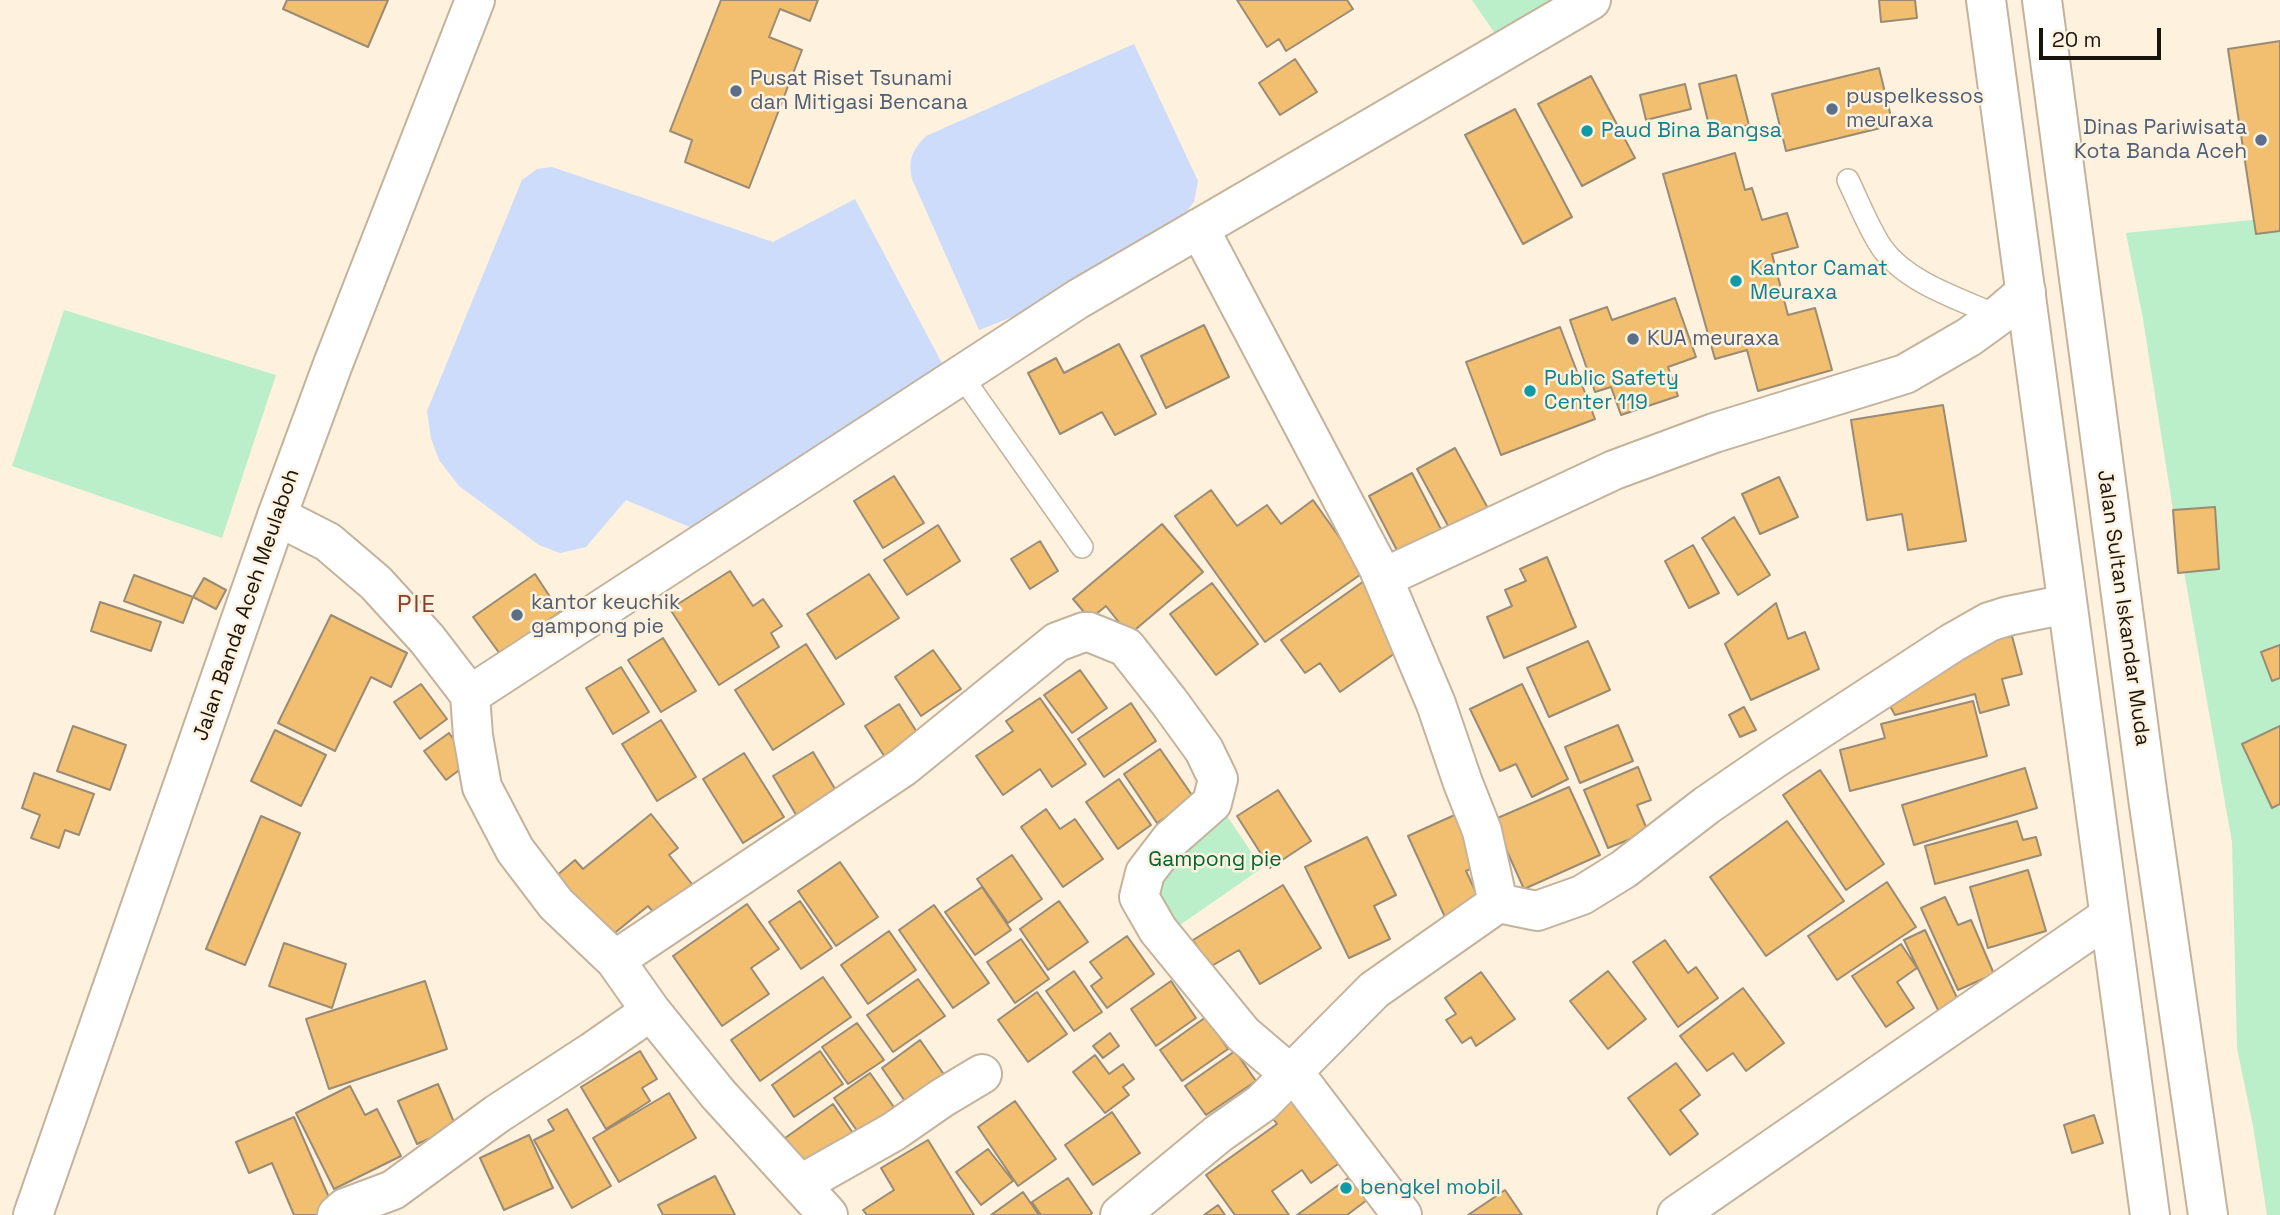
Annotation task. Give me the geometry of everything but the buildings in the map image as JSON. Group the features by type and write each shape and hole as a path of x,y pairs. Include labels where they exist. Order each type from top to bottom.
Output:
{"main road":[{"name":"Jalan Banda Aceh Meulaboh","path":"33,1215 277,516 332,365 475,0"},
{"path":"470,695 1078,299 1591,0"},
{"path":"1986,0 2012,304 2067,604 2150,1215"},
{"name":"Jalan Sultan Iskandar Muda","path":"2042,0 2148,799 2208,1215"},
{"path":"1199,228 1383,578 1436,704 1482,831 1498,903"},
{"path":"1383,578 1614,470 1714,433 1905,374 1969,337 2012,304"},
{"path":"277,516 328,542 376,583 428,639 470,695 473,736 482,787 515,850 556,904 615,960 650,1011 813,1205 893,1132 982,1074"},
{"path":"1120,1215 1218,1134 1262,1103 1374,990 1498,903 1537,911 1582,895 1624,869 1741,782 1952,643 1989,622 2067,604"},
{"path":"615,960 902,767 1057,642 1089,632 1126,647 1204,750 1218,779 1212,803 1171,839 1145,873 1139,897 1158,930 1243,1034 1304,1086 1402,1215"},
{"path":"1677,1215 2108,917"},
{"path":"337,1215 345,1208 398,1202 497,1114 650,1011"}],"lane":[{"path":"1848,180 1882,248 1903,270 1925,284 2012,304"},
{"path":"961,375 1082,547"}],"green space":[{"path":"1472,0 1578,0 1502,44"},
{"path":"2280,217 2280,1215 2267,1215 2237,1048 2232,842 2126,233"},
{"path":"64,310 276,375 222,538 12,466"},
{"name":"Gampong pie","path":"1225,813 1262,868 1170,932 1160,898 1164,872"}],"water":[{"path":"1134,44 1198,181 1194,202 1182,217 1030,310 979,330 912,179 911,161 914,151 926,136"},
{"path":"552,167 773,242 855,199 953,384 699,531 626,500 586,547 560,553 539,545 459,486 439,460 431,438 427,411 522,180 537,169"}],"place":[{"name":"Pusat Riset Tsunami dan Mitigasi Bencana","path":"736,91"},
{"name":"puspelkessos meuraxa","path":"1832,109"},
{"name":"Paud Bina Bangsa","path":"1587,131"},
{"name":"Dinas Pariwisata Kota Banda Aceh","path":"2261,140"},
{"name":"Kantor Camat Meuraxa","path":"1736,281"},
{"name":"KUA meuraxa","path":"1633,339"},
{"name":"Public Safety Center 119","path":"1530,391"},
{"name":"kantor keuchik gampong pie","path":"517,615"},
{"name":"bengkel mobil","path":"1346,1188"}],"district":[{"name":"PIE","path":"417,605"}]}
